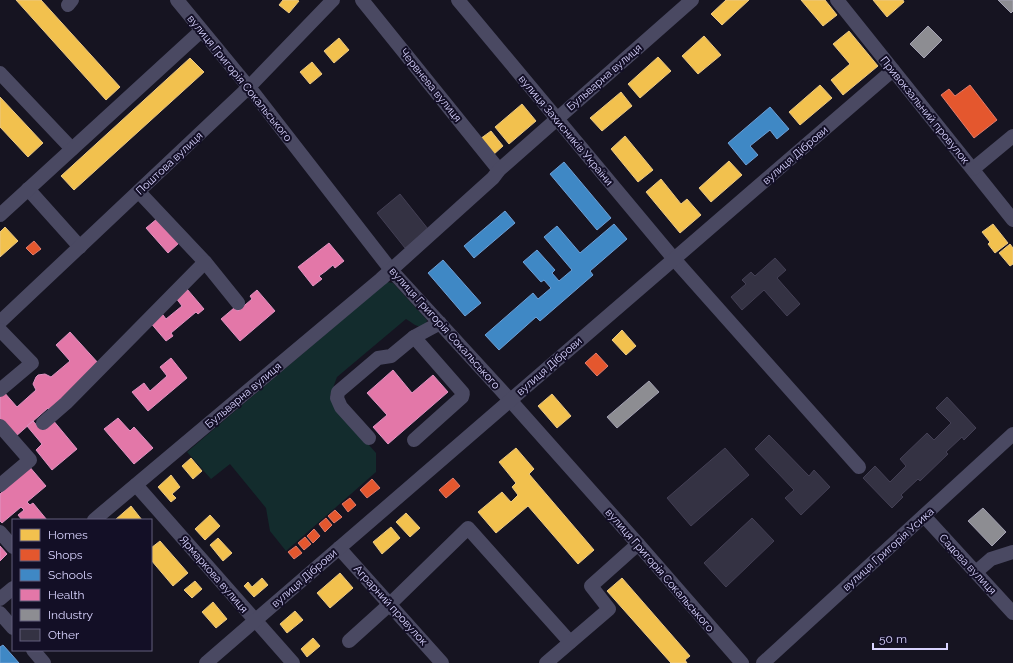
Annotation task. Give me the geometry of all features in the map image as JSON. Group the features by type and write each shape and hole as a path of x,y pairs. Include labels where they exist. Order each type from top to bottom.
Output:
{"street":[{"name":"вулиця Григорія Сокальського","path":"177,0 249,88 391,270 510,400 742,663"},
{"name":"Поштова вулиця","path":"0,322 249,88 333,0"},
{"name":"Червнева вулиця","path":"362,0 499,170"},
{"name":"вулиця Захисників України","path":"458,0 674,259 859,467"},
{"name":"Бульварна вулиця","path":"95,519 391,270 493,178 499,170 692,0"},
{"name":"Привокзальний провулок","path":"837,0 1012,217"},
{"path":"0,215 201,31"},
{"name":"вулиця Діброви","path":"206,663 893,70"},
{"path":"0,73 72,149"},
{"path":"973,170 1013,136"},
{"path":"28,189 80,247"},
{"path":"139,192 205,262 238,302"},
{"path":"43,423 66,403 205,262"},
{"path":"369,438 341,407 337,398 338,392 378,358 391,356 414,337 440,323"},
{"path":"0,330 32,363 0,390"},
{"path":"414,337 463,393 462,397 414,440"},
{"path":"0,426 30,460 0,485"},
{"name":"вулиця Григорія Усика","path":"763,663 1013,434"},
{"name":"Ярмаркова вулиця","path":"136,486 293,663"},
{"name":"Садова вулиця","path":"924,516 1013,613"},
{"path":"350,641 468,528 570,642"},
{"path":"0,532 12,546"},
{"path":"546,663 609,609 590,586 638,544"},
{"name":"Аграрний провулок","path":"339,548 442,663"},
{"path":"976,572 991,559 1013,552"},
{"path":"0,599 12,589"},
{"path":"0,613 12,627"},
{"path":"34,651 44,663"}],"green space":[{"path":"387,282 393,283 427,320 426,324 423,326 418,326 406,319 337,377 330,396 345,418 376,453 376,472 286,551 270,531 266,508 230,464 211,479 187,452"}],"building: Homes":[{"path":"16,0 41,0 120,87 106,100"},
{"path":"283,0 299,1 289,13 279,5"},
{"path":"726,0 749,0 722,25 711,14"},
{"path":"801,0 825,0 837,15 823,26"},
{"path":"873,0 903,0 904,2 887,17"},
{"path":"849,31 878,66 843,95 831,80 850,64 833,44"},
{"path":"704,36 721,55 698,74 682,56"},
{"path":"339,38 349,50 334,63 324,51"},
{"path":"658,57 671,71 640,98 628,84"},
{"path":"190,58 204,72 74,190 61,176"},
{"path":"312,62 322,74 310,84 300,72"},
{"path":"820,85 832,98 800,125 789,112"},
{"path":"621,92 632,106 602,131 590,118"},
{"path":"0,97 43,143 28,157 0,127"},
{"path":"522,104 536,121 509,144 495,127"},
{"path":"491,131 503,146 493,155 480,139"},
{"path":"625,136 653,170 638,182 611,149"},
{"path":"729,161 742,175 711,202 699,188"},
{"path":"661,179 681,204 687,199 701,215 680,233 646,192"},
{"path":"993,224 1008,243 995,253 988,244 990,242 982,232"},
{"path":"5,227 18,241 0,257 0,232"},
{"path":"1010,244 1013,248 1013,264 1010,266 999,253"},
{"path":"622,330 636,346 626,355 612,340"},
{"path":"552,394 571,416 557,428 538,406"},
{"path":"516,448 534,469 529,474 594,550 578,564 528,506 496,533 478,512 502,492 511,502 518,495 512,487 516,483 499,462"},
{"path":"191,458 202,471 193,479 182,466"},
{"path":"171,475 180,487 172,494 176,498 171,502 158,487"},
{"path":"131,506 141,519 116,519"},
{"path":"406,513 420,528 410,537 396,522"},
{"path":"210,515 220,526 205,540 195,529"},
{"path":"391,527 400,538 382,554 373,542"},
{"path":"218,538 232,553 223,561 210,545"},
{"path":"160,541 188,573 173,586 152,561 152,547"},
{"path":"340,573 353,588 330,608 317,593"},
{"path":"262,578 268,585 254,597 244,586 248,582 252,587"},
{"path":"622,578 690,656 685,660 687,663 671,663 607,591"},
{"path":"195,581 202,589 192,598 184,590"},
{"path":"213,602 227,619 216,628 202,612"},
{"path":"295,611 303,620 287,633 280,624"},
{"path":"313,638 320,646 307,657 301,649"}],"building: Shops":[{"path":"970,85 997,120 974,138 941,95 949,89 955,96"},
{"path":"34,241 41,249 33,255 26,248"},
{"path":"596,353 608,366 597,376 585,363"},
{"path":"453,478 460,486 446,498 439,490"},
{"path":"372,479 380,488 367,498 360,490"},
{"path":"350,498 356,505 348,512 342,504"},
{"path":"335,510 342,517 334,523 328,516"},
{"path":"326,518 332,525 325,532 319,524"},
{"path":"314,529 320,536 313,543 307,536"},
{"path":"305,537 311,544 304,550 298,543"},
{"path":"296,546 302,553 294,559 288,552"}],"building: Schools":[{"path":"770,107 789,129 777,139 770,130 750,146 758,155 746,165 728,143"},
{"path":"564,162 611,218 597,230 550,174"},
{"path":"505,211 515,223 474,258 464,246"},
{"path":"614,224 627,239 590,271 593,275 540,321 536,317 499,350 485,335 533,293 538,299 551,288 544,280 541,282 523,262 537,250 555,270 552,273 559,281 572,270 544,237 557,226 580,253"},
{"path":"443,260 481,303 465,316 428,273"},
{"path":"3,645 19,663 0,663 0,647"}],"building: Health":[{"path":"158,218 179,243 168,253 146,228"},
{"path":"329,243 344,261 335,268 333,265 319,276 322,279 313,286 298,267"},
{"path":"187,289 204,309 198,314 196,312 171,333 173,336 166,341 149,321 160,311 166,319 182,306 176,298"},
{"path":"257,290 275,311 240,341 221,319 234,308 238,311 252,299 250,296"},
{"path":"70,332 99,364 49,410 48,408 15,437 0,419 0,393 3,391 17,407 36,390 33,384 38,375 45,374 51,377 70,361 56,345"},
{"path":"171,358 187,378 148,411 132,392 144,383 150,391 167,376 160,367"},
{"path":"393,370 412,393 433,375 448,392 388,444 373,427 387,415 367,393"},
{"path":"118,418 130,431 134,427 153,448 134,464 104,429"},
{"path":"52,419 77,449 52,470 36,450 42,444 27,426 33,421 40,429"},
{"path":"28,465 46,486 27,502 30,505 33,503 46,519 21,519 18,515 24,510 21,507 2,523 0,521 0,494 17,479"},
{"path":"0,546 7,554 0,561"}],"building: Industry":[{"path":"998,0 1013,0 1013,11 1011,13"},
{"path":"928,26 942,40 924,58 910,44"},
{"path":"649,381 659,392 617,428 607,417"},
{"path":"983,508 1006,532 992,546 968,521"}],"building: Other":[{"path":"400,194 428,229 405,248 377,213"},
{"path":"775,258 786,270 777,278 800,304 787,316 764,290 742,310 731,297 746,284 742,280 751,272 755,276"},
{"path":"947,397 976,428 964,440 962,437 946,452 948,454 920,481 918,479 901,495 903,497 892,508 863,478 875,466 890,482 906,466 900,459 927,433 934,440 951,423 936,408"},
{"path":"769,435 809,476 814,470 830,487 801,515 785,498 794,490 755,449"},
{"path":"725,448 749,475 691,526 667,498"},
{"path":"752,518 774,541 726,587 704,563"}]}
